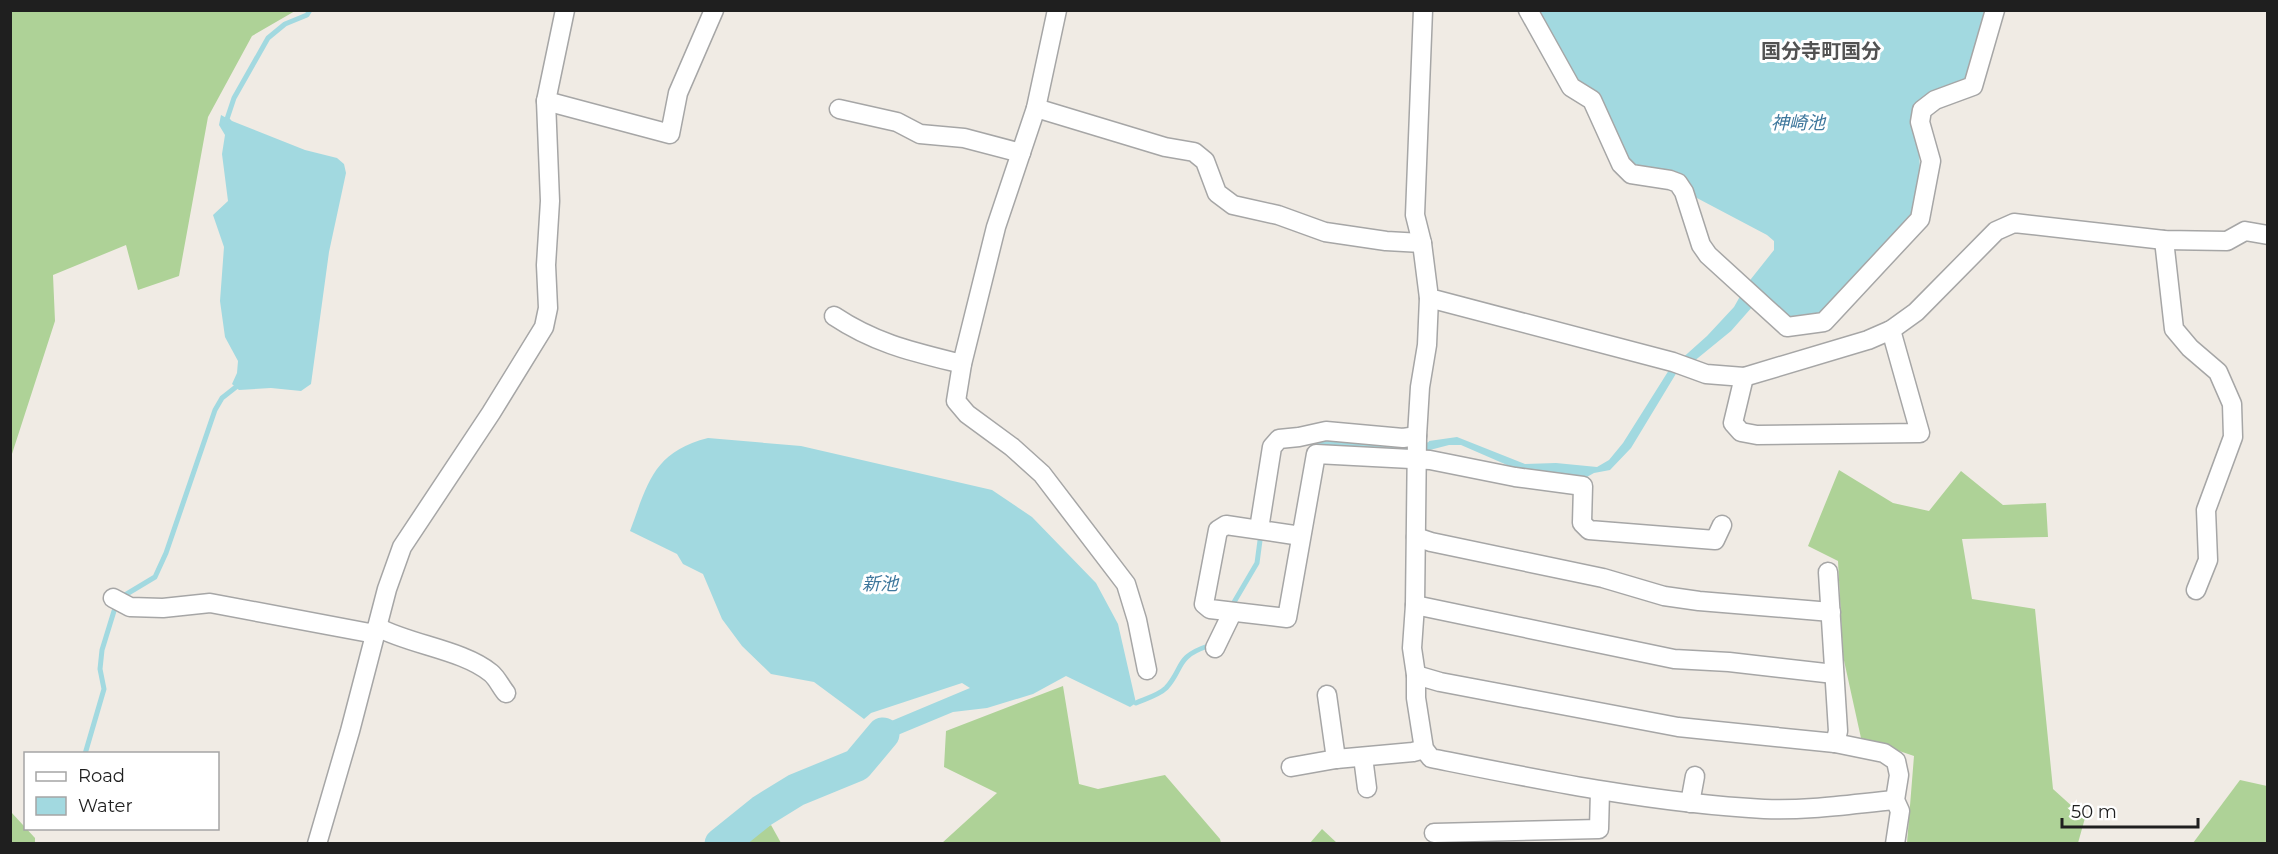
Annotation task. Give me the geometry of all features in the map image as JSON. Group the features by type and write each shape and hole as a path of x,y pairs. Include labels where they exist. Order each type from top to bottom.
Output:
{"street":[{"path":"316,843 350,731 387,589 402,547 491,413 543,327 548,308 546,265 550,201 546,100 565,10"},
{"path":"546,100 670,134 678,93 714,10"},
{"path":"1057,10 1036,108 996,227 962,364 956,401 967,414 1012,447 1042,474 1126,584 1137,620 1147,670"},
{"path":"1423,10 1415,215 1422,243 1429,298 1427,345 1420,387 1417,447 1415,605 1412,648 1416,675 1416,698 1424,749 1431,758 1600,791 1690,803 1776,808 1895,800"},
{"path":"1528,10 1570,87 1592,100 1621,164 1631,174 1678,183 1684,192 1701,245 1786,327 1824,322 1920,219 1931,161 1920,122 1922,110 1935,100 1973,87 1995,10"},
{"path":"1036,108 1165,147 1194,152 1205,161 1217,193 1233,205 1278,215 1324,231 1386,241 1422,243"},
{"path":"838,109 897,122 920,134 964,138 1021,153"},
{"path":"1429,298 1681,365 1706,374 1744,377 1868,340 1891,330 1916,312 1996,231 2014,222 2164,240 2227,241 2245,231 2268,235"},
{"path":"2164,240 2174,329 2190,348 2218,372 2232,404 2233,437 2206,510 2208,560 2196,590"},
{"path":"834,316 855,330 894,347 962,364"},
{"path":"1744,377 1733,423 1741,432 1757,435 1920,433 1891,330"},
{"path":"1259,529 1272,447 1279,439 1326,431 1403,438 1417,447 1430,460 1515,477 1583,486 1582,523 1589,530 1715,540 1722,525"},
{"path":"1301,536 1226,525 1218,530 1204,604 1210,609 1232,613 1287,618 1316,454 1417,447"},
{"path":"1416,537 1431,543 1603,578 1664,596 1831,612"},
{"path":"1828,572 1838,731 1835,743"},
{"path":"113,598 130,607 163,608 210,603 376,631 467,659 492,674 506,693"},
{"path":"1415,605 1674,659 1729,662 1834,675"},
{"path":"1215,648 1232,613"},
{"path":"1416,675 1440,682 1678,727 1835,743 1884,753 1896,761 1899,775 1895,800 1900,811 1895,843"},
{"path":"1327,695 1336,759"},
{"path":"1291,767 1336,759 1424,749"},
{"path":"1363,757 1367,788"},
{"path":"1690,803 1695,776"},
{"path":"1434,833 1545,838 1599,829 1600,791"}],"green space":[{"path":"11,10 295,11 252,36 208,117 179,276 138,290 126,245 53,275 55,321 11,457"},
{"path":"1839,470 1893,503 1929,511 1961,471 2003,505 2046,503 2048,537 1962,539 1972,599 2035,609 2053,789 2085,818 2078,843 1907,843 1914,756 1861,738 1843,656 1838,561 1808,546"},
{"path":"1063,686 1079,784 1098,789 1165,775 1221,843 942,843 997,793 944,767 946,731"},
{"path":"2240,780 2267,786 2267,843 2193,843"},
{"path":"11,812 24,826 24,830 28,830 35,838 35,843 11,843"},
{"path":"771,825 781,843 738,843"},
{"path":"1322,829 1337,843 1310,843"}],"water":[{"name":"神崎池","path":"1534,11 1989,11 1967,79 1927,94 1916,107 1921,184 1909,223 1826,315 1801,323 1753,306 1731,331 1677,372 1631,448 1610,470 1594,473 1585,478 1528,474 1461,445 1449,445 1426,451 1429,441 1457,437 1525,464 1556,463 1597,467 1609,460 1623,443 1669,370 1707,336 1734,307 1747,284 1774,250 1774,241 1767,235 1695,197 1635,169 1576,86"},
{"path":"221,115 305,150 337,158 344,164 346,173 329,252 311,384 301,391 271,388 239,390 232,384 237,373 238,361 225,337 220,301 224,247 213,215 228,201 222,154 225,135 219,125"},
{"name":"新池","path":"708,438 801,446 992,490 1032,517 1096,583 1118,624 1136,703 1130,707 1066,676 1033,694 987,708 953,712 888,739 877,727 970,688 962,683 871,713 864,719 814,682 771,674 742,646 722,619 703,574 683,564 677,554 630,531 648,484 664,461 690,444"}],"waterway":[{"path":"230,123 227,119 234,98 268,38 285,24 307,15 310,10"},
{"path":"125,595 155,577 166,553 215,410 222,398 241,383"},
{"path":"1310,442 1410,447 1435,444"},
{"path":"1230,609 1257,563 1261,533"},
{"path":"86,752 104,689 100,669 102,650 114,611"},
{"path":"1136,703 1166,688 1185,659 1197,650 1208,646 1210,642"},
{"path":"721,844 762,811 796,790 857,765 883,734"}],"district":[{"name":"国分寺町国分","path":"1821,51"}]}
